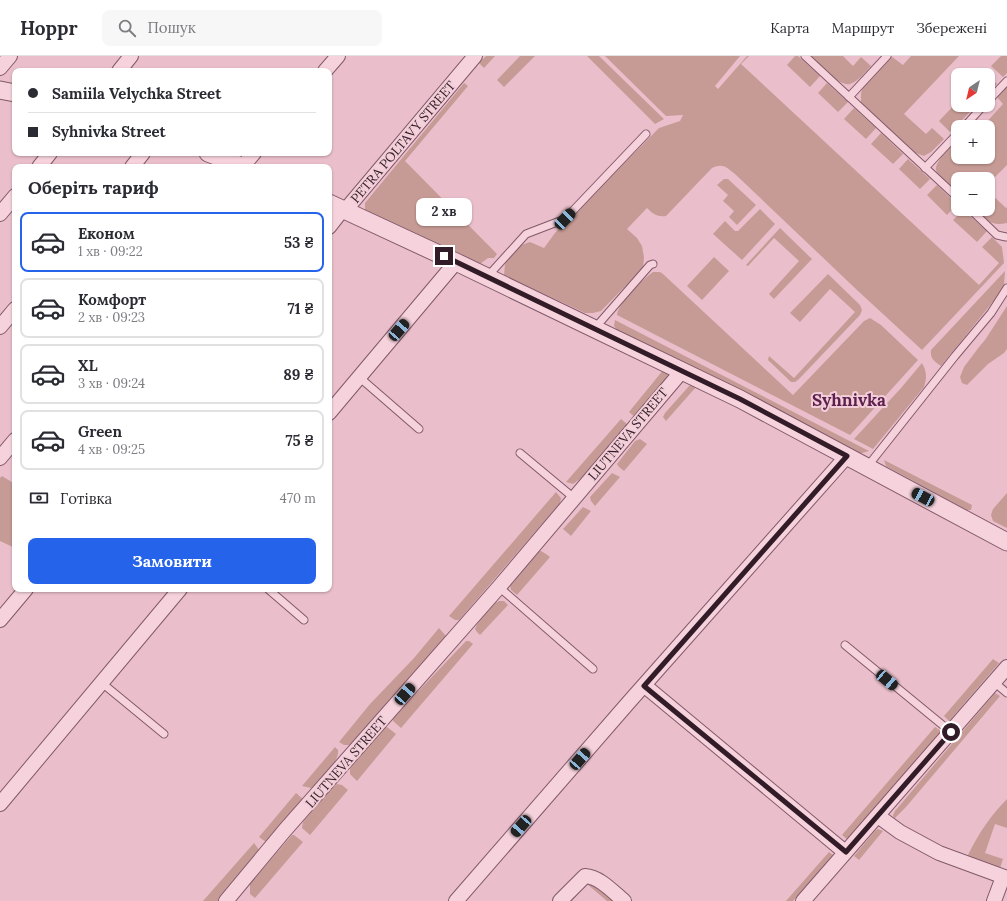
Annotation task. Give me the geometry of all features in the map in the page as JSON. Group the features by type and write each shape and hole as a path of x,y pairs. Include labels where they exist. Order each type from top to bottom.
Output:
{"street":[{"path":"0,68 10,56"},
{"path":"121,68 131,56"},
{"path":"328,68 338,56"},
{"name":"PETRA POLTAVY STREET","path":"332,218 336,206 348,207 475,56"},
{"path":"0,90 12,93"},
{"path":"41,164 48,156"},
{"path":"134,164 141,156"},
{"path":"216,156 236,164"},
{"path":"245,164 252,156"},
{"path":"0,214 12,200"},
{"path":"336,206 740,399 1007,542"},
{"path":"332,410 456,262"},
{"path":"0,327 12,313"},
{"name":"LIUTNEVA STREET","path":"226,901 285,830 499,587 682,371"},
{"path":"0,458 12,444"},
{"path":"456,901 847,456"},
{"path":"0,620 23,592"},
{"path":"0,804 178,592"},
{"path":"804,901 1007,667"},
{"path":"644,686 846,852"},
{"path":"878,816 900,832 938,853 1005,878 994,901"},
{"path":"560,901 585,876 593,876 600,880 624,901"}],"lane":[{"path":"805,56 951,192"},
{"path":"849,97 887,56"},
{"path":"995,94 1007,81"},
{"path":"970,120 978,112"},
{"path":"487,277 526,234 565,219 646,134"},
{"path":"925,168 951,140"},
{"path":"978,216 997,234 1007,238"},
{"path":"594,328 650,265 653,264"},
{"path":"867,467 991,313 1007,288"},
{"path":"359,378 419,429"},
{"path":"520,453 574,498"},
{"path":"499,587 593,669"},
{"path":"271,592 304,620"},
{"path":"845,645 951,732"},
{"path":"994,682 1007,693"},
{"path":"102,683 164,734"}],"shaded area":[{"path":"486,56 495,56 484,68 479,63"},
{"path":"520,56 535,56 504,87 497,80"},
{"path":"587,56 599,56 664,119 655,124"},
{"path":"605,56 740,56 715,86 718,89 747,56 749,56 741,64 979,285 999,263 982,247 992,237 1002,247 1004,263 922,350 735,174 727,168 719,166 712,168 666,216 655,215 647,208 627,229 637,238 642,246 644,257 643,268 601,311 585,313 504,275 505,264 509,256 521,245 530,242 544,248 555,233 659,128 680,121 683,115 666,116"},
{"path":"795,56 798,56 820,76 810,87 787,65"},
{"path":"811,56 843,56 853,66 861,57 871,66 856,81 850,84 845,84 829,74"},
{"path":"891,56 903,65 911,56 959,56 904,114 926,134 932,128 944,139 931,152 924,156 913,152 861,102 862,89"},
{"path":"1001,56 1007,56 1007,73 1003,77 995,68 991,66"},
{"path":"464,83 468,86 405,161 497,254 494,258 488,258 480,264 365,210 365,203"},
{"path":"827,83 848,102 838,112 818,93"},
{"path":"1007,86 1007,165 995,177 995,172 951,172 951,187 937,173 936,166 944,153 951,146 951,164 995,164 995,120 988,120 1003,104 997,97"},
{"path":"854,108 876,128 866,139 844,119"},
{"path":"951,108 951,112 970,112 962,120 951,120 950,132 939,121"},
{"path":"881,133 903,154 893,164 871,144"},
{"path":"908,159 930,179 920,189 899,169"},
{"path":"724,179 728,179 756,205 737,225 729,217 734,211 723,201 728,195 717,185"},
{"path":"937,185 951,198 951,211 947,215 927,195"},
{"path":"995,198 1006,208 1007,207 1007,223 997,224 982,216 995,216"},
{"path":"760,209 775,224 742,260 713,234 725,221 735,231 738,231"},
{"path":"957,216 970,216 987,231 977,242 953,220"},
{"path":"780,228 812,259 774,299 769,294 799,261 774,238 748,266 746,265"},
{"path":"714,257 729,271 702,300 687,286"},
{"path":"1005,271 1004,285 996,298 941,366 936,363 931,356 931,350"},
{"path":"653,272 660,272 663,274 793,395 864,321 870,318 881,325 918,360 850,435 617,315 618,310 626,298"},
{"path":"828,274 860,305 862,310 860,315 799,379 795,382 791,382 768,360 769,356 794,378 855,312 830,289 800,322 790,313"},
{"path":"1007,306 1007,349 1004,353 988,364 967,385 962,383 960,377 964,367 985,340"},
{"path":"615,320 869,451 853,453 617,330 614,326"},
{"path":"922,363 926,375 924,387 873,449 854,439 901,388"},
{"path":"664,369 669,377 636,418 629,412"},
{"path":"690,385 696,387 666,421 663,417 665,413"},
{"path":"621,419 627,424 627,428 580,479 573,484 566,482"},
{"path":"640,439 647,444 624,471 617,464 635,441"},
{"path":"884,460 972,505 971,510 967,510 886,466"},
{"path":"612,473 620,477 595,506 590,497"},
{"path":"2,476 12,482 12,547 0,541 0,478"},
{"path":"556,492 561,498 560,503 459,620 455,620 449,616"},
{"path":"1007,493 1007,528 993,521 991,515 993,509"},
{"path":"583,507 591,511 571,536 563,529"},
{"path":"541,551 550,557 517,595 511,590 510,586 537,552"},
{"path":"499,601 504,601 508,605 480,635 475,629 477,625 489,609"},
{"path":"439,628 446,636 444,639 351,745 344,745 339,742 370,704 414,658"},
{"path":"466,641 473,644 401,728 393,721 393,718"},
{"path":"993,659 999,663 949,721 944,716"},
{"path":"995,693 1000,696 906,807 894,819 893,815 895,811"},
{"path":"387,727 396,734 357,781 350,774 350,768 382,730"},
{"path":"935,727 941,731 848,840 842,835"},
{"path":"335,747 338,750 338,754 326,774 315,786 311,788 302,786"},
{"path":"337,784 342,785 348,790 310,835 302,828 303,822 330,790"},
{"path":"296,793 303,799 300,804 268,841 266,842 259,837"},
{"path":"1007,799 1007,828 995,824 985,853 1003,859 1000,868 969,857 968,855 985,825"},
{"path":"878,829 883,831 859,860 854,856"},
{"path":"292,835 303,842 255,898 250,894 250,884"},
{"path":"254,843 260,851 218,901 203,901"},
{"path":"829,852 833,855 793,901 786,901"},
{"path":"591,881 615,901 607,901 587,884"},
{"path":"587,884 572,901 565,901"}],"district":[{"name":"Syhnivka","path":"849,400"}],"route":[{"path":"444,256 740,399 847,456 644,686 846,852 951,732"}]}
